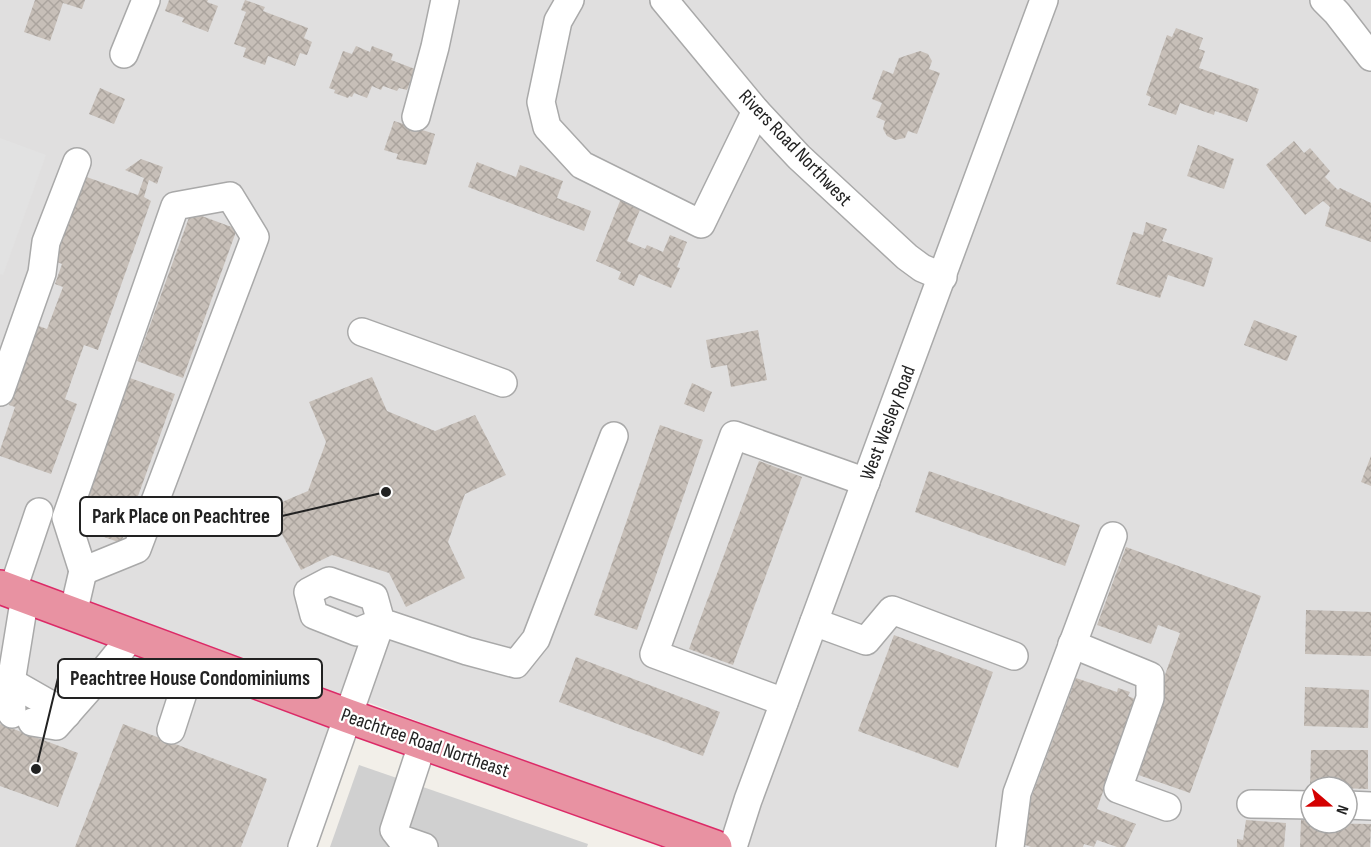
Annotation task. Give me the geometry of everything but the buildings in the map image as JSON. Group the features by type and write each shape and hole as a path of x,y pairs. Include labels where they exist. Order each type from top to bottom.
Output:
{"highway":[{"name":"Peachtree Road Northeast","path":"12,592 348,716 715,847"}],"street":[{"path":"124,54 146,0"},
{"path":"416,117 445,0"},
{"path":"570,0 558,21 541,102 547,127 582,165 701,224 756,111"},
{"name":"Rivers Road Northwest","path":"664,0 756,111 799,157 907,257 922,268 943,276"},
{"name":"West Wesley Road","path":"733,847 748,800 1044,0"},
{"path":"1324,0 1371,57"},
{"path":"0,392 42,273 46,242 77,162"},
{"path":"73,614 83,571 66,518 175,206 230,196 255,237 137,549 83,571"},
{"path":"362,332 503,383"},
{"path":"784,702 654,654 735,435 866,482"},
{"path":"302,847 381,622 466,651 516,664 537,639 614,436"},
{"path":"39,512 12,592 11,682 22,718 56,726 132,636"},
{"path":"1010,847 1009,840 1017,793 1113,536"},
{"path":"814,622 866,641 892,610 1014,656"},
{"path":"1072,644 1150,676 1150,698 1118,789 1167,807"},
{"path":"171,730 194,659"},
{"path":"11,682 67,714"},
{"path":"423,742 393,830 401,839 424,847"},
{"path":"1251,804 1299,805"}],"shaded area":[{"path":"0,0 1371,0 1371,847 749,847 349,695 299,847 0,847"},
{"path":"0,138 46,155 3,275 0,274"},
{"path":"359,765 588,844 587,847 330,847"}],"place":[{"name":"Park Place on Peachtree","path":"386,492"},
{"name":"Peachtree House Condominiums","path":"36,769"}]}
